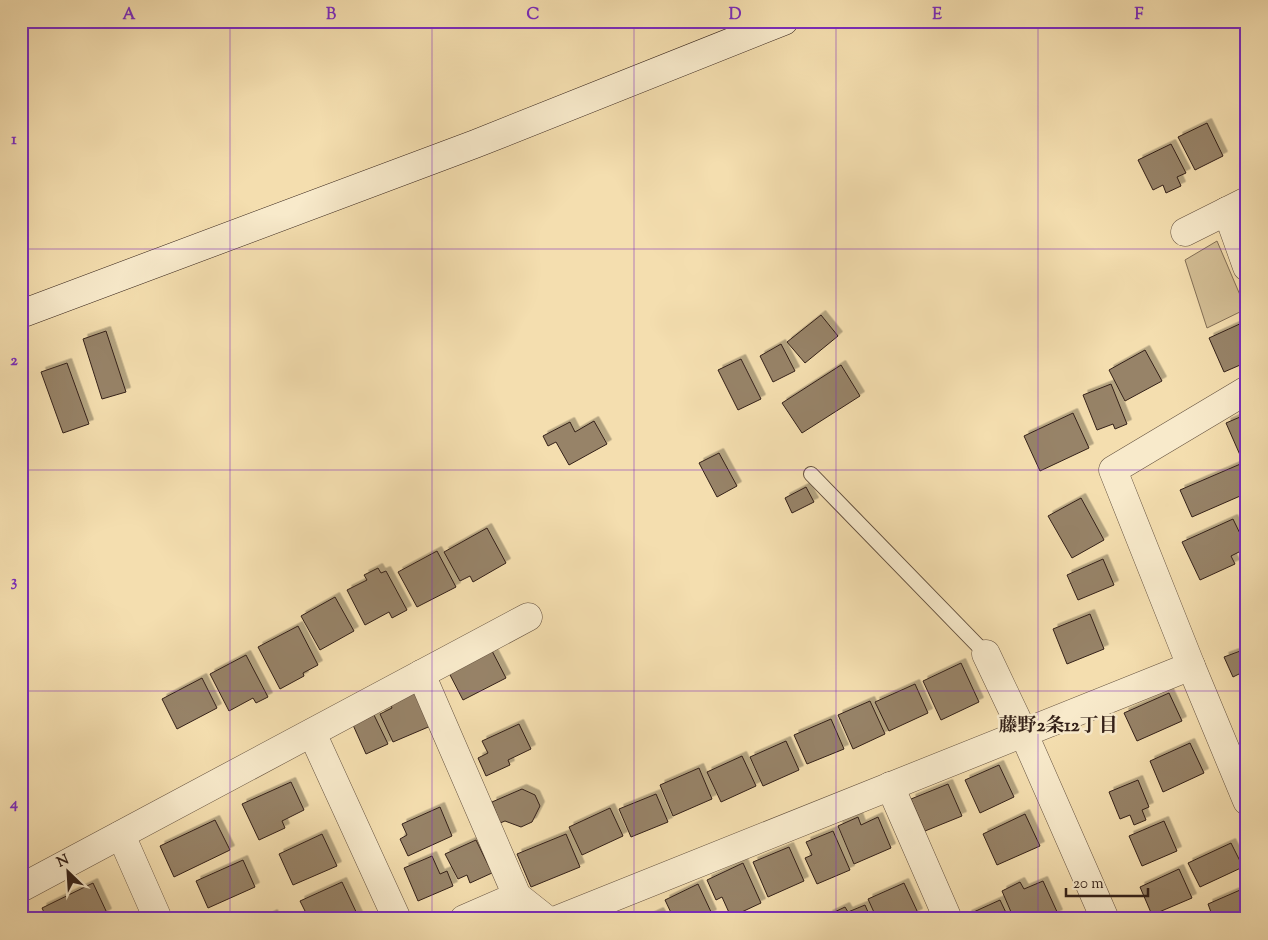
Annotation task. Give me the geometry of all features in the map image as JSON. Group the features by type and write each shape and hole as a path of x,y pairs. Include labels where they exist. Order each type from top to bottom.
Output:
{"street":[{"path":"21,314 475,144 784,21"},
{"path":"1185,232 1237,206 1247,267"},
{"path":"1247,390 1113,470 1247,800"},
{"path":"21,888 528,617"},
{"path":"986,654 1024,732 1105,919"},
{"path":"558,919 1191,666"},
{"path":"420,674 517,896 546,919"},
{"path":"312,733 397,919"},
{"path":"890,786 948,919"},
{"path":"120,835 158,919"},
{"path":"464,919 517,896"}],"lane":[{"path":"811,474 986,654"}],"shaded area":[{"path":"1217,241 1246,309 1207,328 1185,260"}],"building":[{"path":"1207,123 1223,156 1195,170 1178,137"},
{"path":"1171,144 1186,173 1177,177 1181,186 1166,193 1163,185 1153,190 1138,160"},
{"path":"821,315 838,336 805,363 787,342"},
{"path":"1244,322 1247,329 1247,362 1224,372 1209,338"},
{"path":"106,331 126,392 102,399 83,339"},
{"path":"781,344 795,371 773,382 760,356"},
{"path":"1145,350 1162,381 1125,401 1109,370"},
{"path":"741,359 761,399 738,410 718,370"},
{"path":"67,363 89,424 63,433 41,372"},
{"path":"841,365 860,396 802,433 782,403"},
{"path":"1111,384 1127,424 1115,429 1113,424 1097,430 1083,395"},
{"path":"1073,413 1089,448 1040,471 1024,436"},
{"path":"1247,414 1247,452 1240,455 1226,423"},
{"path":"594,421 607,444 569,465 556,442 548,446 543,436 570,422 575,432"},
{"path":"719,453 737,486 717,497 699,463"},
{"path":"1245,462 1247,467 1247,493 1192,517 1180,490"},
{"path":"806,487 814,502 792,513 785,498"},
{"path":"1081,498 1104,540 1072,558 1048,516"},
{"path":"1233,519 1247,548 1231,556 1235,564 1200,580 1182,542"},
{"path":"487,528 506,563 473,582 470,576 460,581 444,552"},
{"path":"437,551 456,587 417,607 398,572"},
{"path":"1103,559 1114,585 1078,600 1067,575"},
{"path":"378,568 381,573 386,571 407,610 392,618 389,612 365,625 347,590 367,580 364,575"},
{"path":"335,597 354,631 320,650 301,616"},
{"path":"1090,614 1104,649 1067,664 1053,629"},
{"path":"298,626 318,665 303,673 304,676 280,689 258,647"},
{"path":"1247,641 1247,685 1241,673 1233,677 1224,657 1243,650 1240,644"},
{"path":"491,649 506,678 463,700 448,671"},
{"path":"246,655 268,697 256,703 253,698 229,711 210,674"},
{"path":"961,663 979,702 941,720 923,681"},
{"path":"202,678 217,708 177,729 162,699"},
{"path":"915,684 928,713 889,731 875,702"},
{"path":"417,689 433,725 393,742 380,714 392,708 389,701"},
{"path":"1169,693 1182,721 1137,741 1124,713"},
{"path":"870,701 885,734 853,749 838,715"},
{"path":"374,715 388,744 366,754 353,725"},
{"path":"831,719 844,749 807,764 794,735"},
{"path":"519,724 531,749 508,760 510,765 486,776 478,758 488,753 482,741"},
{"path":"786,741 799,770 763,786 750,757"},
{"path":"1190,743 1204,773 1163,792 1150,761"},
{"path":"742,756 756,786 721,802 707,772"},
{"path":"999,765 1014,797 980,813 965,780"},
{"path":"699,768 712,799 673,816 660,785"},
{"path":"1138,780 1149,807 1142,810 1146,820 1134,825 1130,815 1120,819 1109,792"},
{"path":"291,782 304,810 282,821 285,828 259,840 242,804"},
{"path":"948,784 962,816 925,831 911,799"},
{"path":"522,789 535,795 540,806 532,822 521,827 505,821 500,823 492,802"},
{"path":"656,794 668,822 631,837 619,809"},
{"path":"440,807 452,836 408,856 400,839 407,835 402,824"},
{"path":"610,808 623,836 582,855 569,827"},
{"path":"1025,814 1040,846 997,865 983,834"},
{"path":"858,817 861,825 878,817 891,848 854,864 838,826"},
{"path":"215,820 230,850 174,877 160,846"},
{"path":"1164,821 1177,851 1142,866 1129,836"},
{"path":"833,831 850,870 817,884 805,858 812,855 806,842"},
{"path":"322,834 337,866 293,885 279,854"},
{"path":"566,834 580,867 531,887 517,854"},
{"path":"476,840 492,873 470,883 467,875 458,879 445,854"},
{"path":"1231,843 1243,867 1200,887 1188,863"},
{"path":"789,847 804,881 768,897 753,862"},
{"path":"432,856 440,874 447,871 453,886 418,901 404,868"},
{"path":"243,860 255,887 208,908 196,881"},
{"path":"743,863 761,903 731,917 722,897 716,900 707,880"},
{"path":"1179,869 1192,898 1152,915 1140,887"},
{"path":"1043,881 1058,914 1047,919 1014,919 1002,891 1020,882 1024,889"},
{"path":"342,882 358,916 352,919 309,919 300,901"},
{"path":"93,883 107,913 96,919 47,919 42,908"},
{"path":"904,883 918,913 905,919 877,919 868,899"},
{"path":"698,884 712,914 701,919 674,919 665,900"},
{"path":"1247,887 1247,919 1204,919 1212,915 1208,904"},
{"path":"1000,900 1009,919 969,919 967,915"},
{"path":"865,905 871,919 829,919 828,915 845,907 848,912"},
{"path":"659,912 663,919 644,919"},
{"path":"273,914 274,919 263,919"}],"district":[{"name":"藤野2条12丁目","path":"1058,726"}]}
